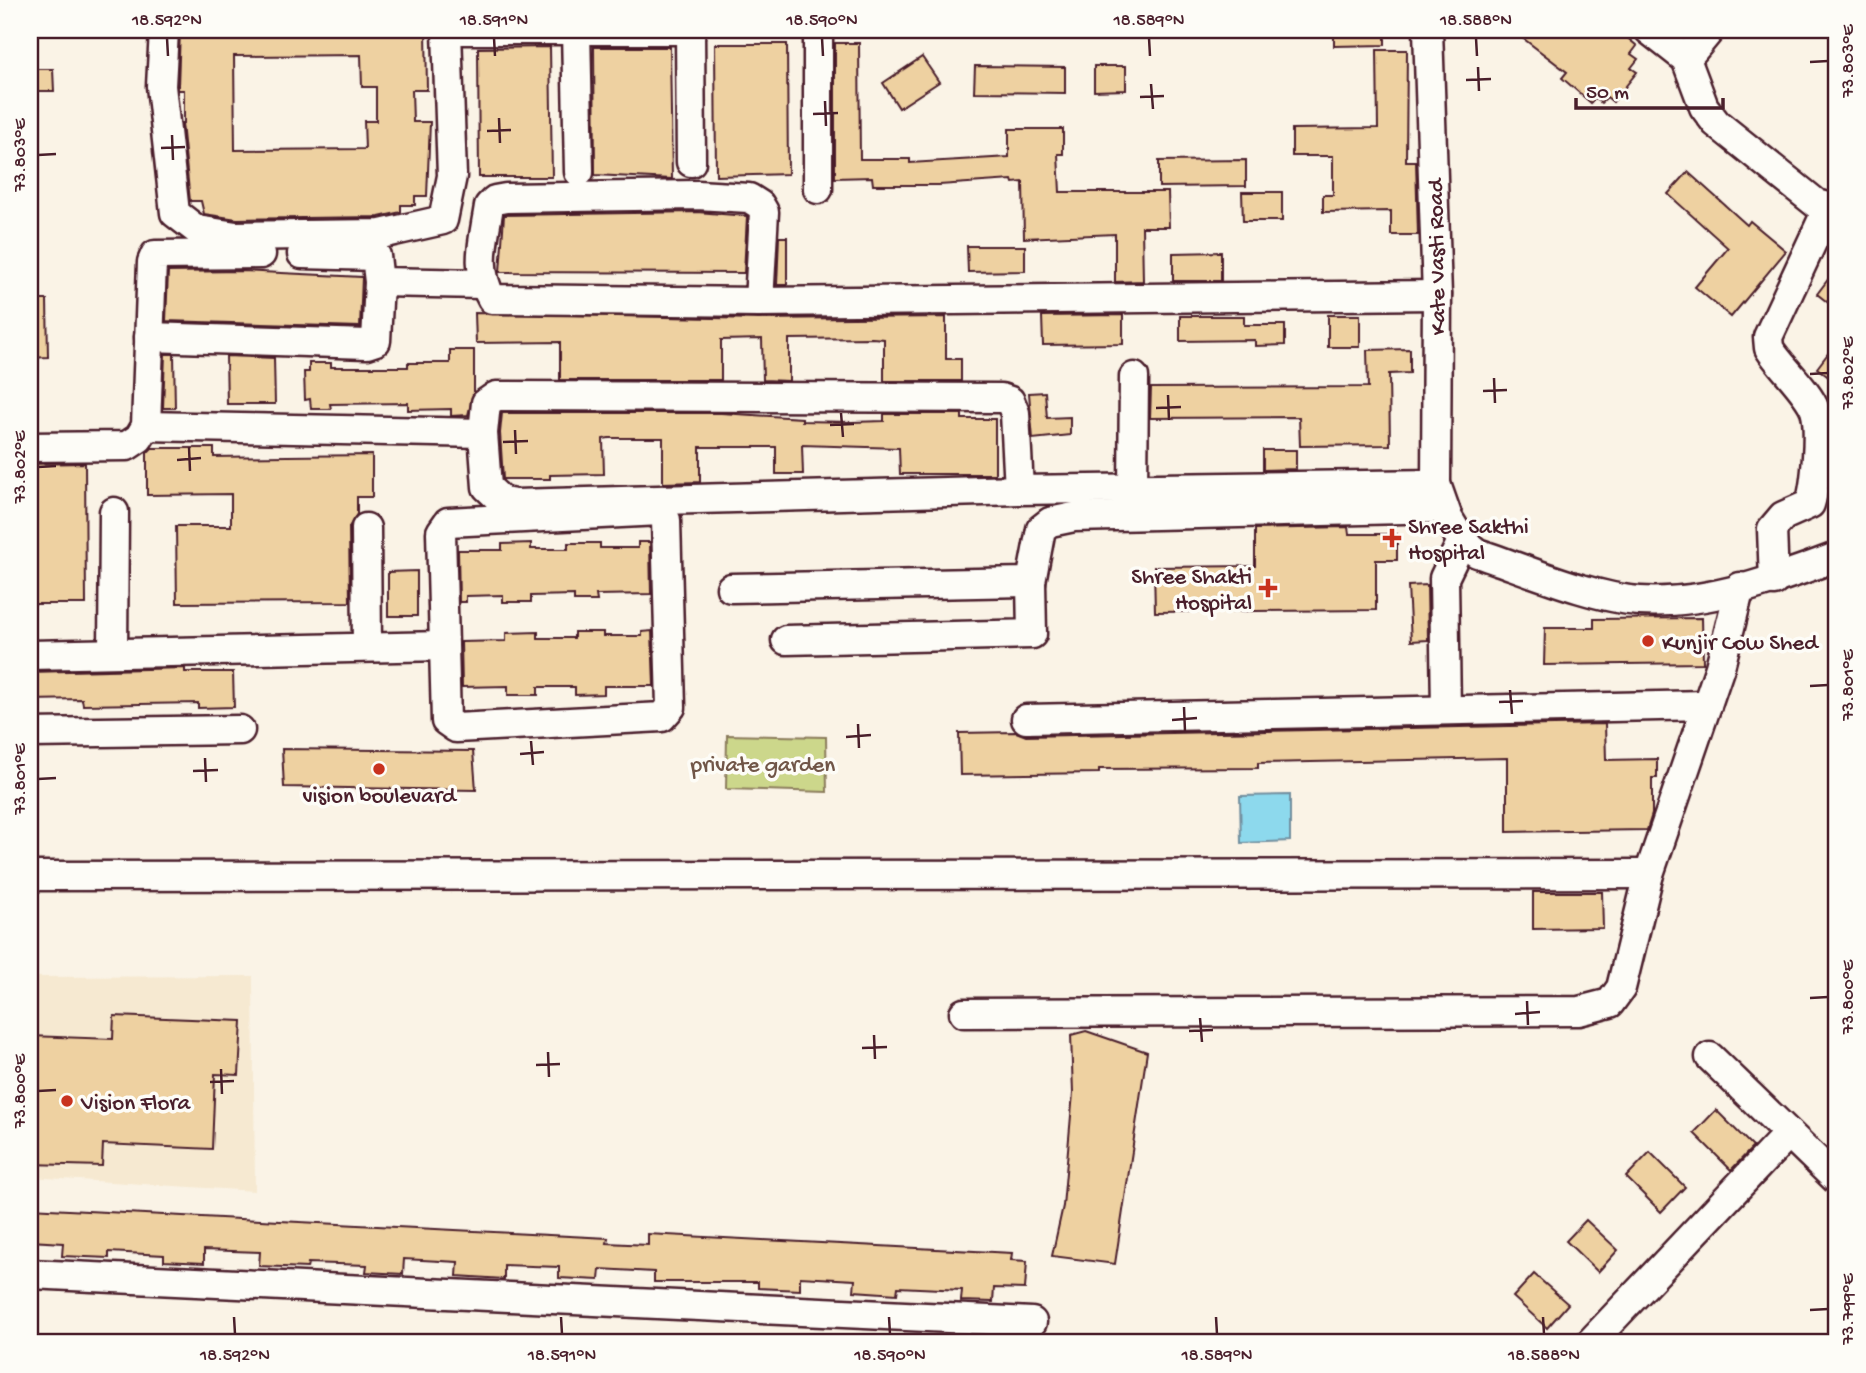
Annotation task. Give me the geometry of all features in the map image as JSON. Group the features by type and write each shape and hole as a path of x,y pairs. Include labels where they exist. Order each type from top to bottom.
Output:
{"street":[{"path":"163,30 161,86 175,214 197,230 236,236 381,234 443,220 452,176 446,30 691,30 691,162"},
{"path":"576,30 579,172"},
{"path":"818,30 818,190"},
{"name":"Kate Vasti Road","path":"1429,30 1440,496"},
{"path":"1649,30 1686,59 1704,107 1716,123 1817,204 1832,209 1768,337 1769,348 1811,403 1816,421 1815,491 1810,504 1783,516 1772,529 1774,581"},
{"path":"1686,59 1710,30"},
{"path":"759,302 764,212 760,205 749,198 697,195 495,200 489,206 480,266 483,284 492,299 759,302 1437,295"},
{"path":"30,447 127,446 139,438 146,426 149,337 152,262 155,255 371,255 379,263 376,341 367,344 149,337"},
{"path":"379,282 483,284"},
{"path":"1133,489 1134,377"},
{"path":"1019,490 1016,412 1010,401 1001,398 495,396 486,403 483,433 487,487 503,502 516,504 1133,489 1440,496"},
{"path":"146,426 483,433"},
{"path":"1440,496 1462,541 1477,553 1606,595 1639,601 1674,601 1774,581 1836,557"},
{"path":"786,640 1032,634 1031,582 1041,529 1061,519 1440,496"},
{"path":"660,511 666,520 670,706 662,717 456,728 446,721 444,646 441,532 448,522 660,511"},
{"path":"113,653 114,512"},
{"path":"366,528 367,647"},
{"path":"1446,710 1444,578 1462,541"},
{"path":"731,588 1031,582"},
{"path":"964,1013 1597,1009 1610,1003 1621,988 1649,874 1707,705 1740,587"},
{"path":"30,655 444,646"},
{"path":"1026,719 1707,705"},
{"path":"30,733 240,730"},
{"path":"30,876 1649,874"},
{"path":"1710,1057 1836,1179"},
{"path":"1590,1343 1788,1134"},
{"path":"30,1274 1032,1322"}],"shaded area":[{"path":"253,976 255,1191 30,1177 30,977"}],"green space":[{"name":"private garden","path":"727,735 826,737 827,792 726,789"}],"water":[{"path":"1290,795 1290,841 1241,843 1240,796"}],"building":[{"path":"180,30 426,30 427,90 412,90 413,122 430,122 427,196 415,196 415,205 401,205 401,212 379,217 237,219 204,214 201,201 190,201 182,123 184,90 178,90","holes":["361,55 362,87 376,87 376,121 364,121 365,149 235,150 234,56"]},
{"path":"1334,30 1385,30 1385,45 1334,46"},
{"path":"1512,30 1618,30 1637,46 1631,54 1638,59 1631,68 1637,72 1613,102 1607,97 1601,103 1595,98 1591,103 1562,78 1567,72"},
{"path":"835,43 859,43 860,159 910,159 910,163 1009,157 1009,129 1063,129 1063,154 1058,154 1060,192 1168,192 1169,227 1142,227 1143,281 1115,282 1115,234 1024,238 1023,182 1013,183 1012,180 939,185 873,185 872,177 835,178"},
{"path":"715,44 787,44 788,174 716,176"},
{"path":"550,47 552,177 479,177 478,48"},
{"path":"594,47 670,47 672,179 595,175"},
{"path":"1377,50 1407,50 1406,161 1416,161 1418,235 1391,235 1391,211 1323,212 1323,195 1333,195 1333,156 1292,156 1292,129 1378,128"},
{"path":"922,57 939,82 899,108 883,83"},
{"path":"975,66 1065,67 1065,93 974,92"},
{"path":"1094,66 1126,66 1126,90 1094,91"},
{"path":"30,69 53,69 54,91 30,91"},
{"path":"1246,160 1246,186 1159,187 1159,161"},
{"path":"1688,172 1747,225 1750,221 1786,251 1731,317 1695,287 1728,248 1668,194"},
{"path":"1242,192 1282,192 1282,221 1243,221"},
{"path":"697,212 747,216 744,273 500,272 504,215"},
{"path":"779,237 787,237 787,285 777,285"},
{"path":"967,246 1025,246 1025,271 968,272"},
{"path":"1221,252 1221,281 1173,281 1173,253"},
{"path":"1836,269 1836,309 1817,294"},
{"path":"243,271 362,277 360,327 166,321 168,272"},
{"path":"30,300 47,300 48,357 30,358"},
{"path":"475,313 759,319 946,317 946,359 961,359 961,381 884,381 884,339 872,338 789,339 789,381 763,380 762,339 721,340 721,380 560,380 560,342 476,343"},
{"path":"1123,315 1123,344 1043,345 1042,316"},
{"path":"1328,315 1360,315 1360,347 1328,347"},
{"path":"1180,316 1244,316 1244,325 1285,325 1285,345 1255,346 1255,340 1180,341"},
{"path":"1836,343 1836,383 1817,368"},
{"path":"1410,349 1410,373 1389,374 1390,445 1300,446 1299,417 1150,418 1151,388 1368,387 1367,350"},
{"path":"450,350 474,350 474,392 468,415 451,416 451,409 408,410 408,403 330,404 331,409 311,409 310,399 305,400 304,372 309,372 309,363 331,363 331,367 408,367 408,363 450,363"},
{"path":"165,354 174,354 175,408 163,408"},
{"path":"226,356 274,358 275,404 227,404"},
{"path":"1045,392 1047,418 1070,417 1070,435 1033,439 1029,393"},
{"path":"502,413 721,413 802,418 802,421 852,422 884,421 884,414 962,414 962,419 995,419 995,474 900,474 899,448 802,445 803,474 776,474 776,447 700,447 700,482 663,483 663,438 609,438 603,439 604,474 550,475 550,479 503,479 500,433"},
{"path":"152,448 214,448 214,457 372,455 372,497 357,497 357,514 349,527 350,602 177,603 176,526 231,526 231,494 147,495 147,453"},
{"path":"1263,450 1296,450 1296,469 1263,470"},
{"path":"85,463 86,604 30,604 30,464"},
{"path":"1348,527 1349,534 1397,534 1397,560 1376,560 1376,610 1155,612 1154,567 1255,566 1255,529"},
{"path":"638,542 650,542 651,594 596,595 597,601 574,601 574,595 531,596 531,602 503,602 503,595 466,596 466,602 459,602 458,550 502,550 502,544 531,543 531,549 568,549 568,543 600,543 600,548 638,548"},
{"path":"417,571 417,616 388,616 388,572"},
{"path":"1427,585 1428,640 1411,641 1408,586"},
{"name":"Kunjir Cow Shed","path":"1702,618 1703,663 1544,665 1545,628 1594,628 1594,619"},
{"path":"652,631 654,686 604,686 604,694 575,695 575,687 538,687 538,695 508,695 508,686 462,687 461,642 506,641 506,633 538,632 538,638 574,638 574,632 603,632 603,636 642,636 642,632"},
{"path":"185,668 185,672 233,672 234,707 198,708 198,703 83,705 82,699 30,700 30,672"},
{"path":"1605,724 1606,760 1657,759 1657,778 1652,778 1652,814 1647,830 1507,832 1507,758 1258,763 1258,768 1099,769 1099,773 960,775 959,733 1016,732 1026,736"},
{"name":"vision boulevard","path":"282,749 473,751 476,790 284,787"},
{"path":"1533,892 1602,892 1603,928 1533,929"},
{"path":"114,1016 242,1021 239,1075 215,1074 212,1149 103,1144 102,1166 30,1164 30,1036 113,1039"},
{"path":"1086,1031 1147,1052 1115,1264 1052,1256 1063,1206 1073,1093 1071,1035"},
{"path":"1716,1110 1753,1147 1731,1170 1694,1133"},
{"path":"1650,1152 1685,1187 1661,1212 1626,1177"},
{"path":"30,1208 608,1238 607,1243 648,1245 648,1234 1012,1253 1011,1260 1027,1261 1025,1289 994,1288 993,1302 961,1301 962,1290 898,1287 897,1294 854,1291 855,1280 800,1277 800,1290 758,1288 758,1282 654,1282 654,1272 600,1269 599,1280 559,1278 559,1267 504,1265 504,1279 457,1276 458,1262 404,1259 403,1274 366,1272 367,1265 308,1263 307,1268 259,1266 260,1252 204,1250 204,1263 164,1261 164,1255 109,1252 109,1258 62,1256 63,1243 30,1241"},
{"path":"1586,1220 1618,1250 1598,1272 1566,1241"},
{"path":"1534,1274 1568,1304 1547,1328 1513,1297"}],"place":[{"name":"Shree Sakthi Hospital","path":"1392,538"},
{"name":"Shree Shakti Hospital","path":"1268,588"},
{"name":"Kunjir Cow Shed","path":"1648,641"},
{"name":"vision boulevard","path":"379,769"},
{"name":"Vision Flora","path":"67,1101"}]}
